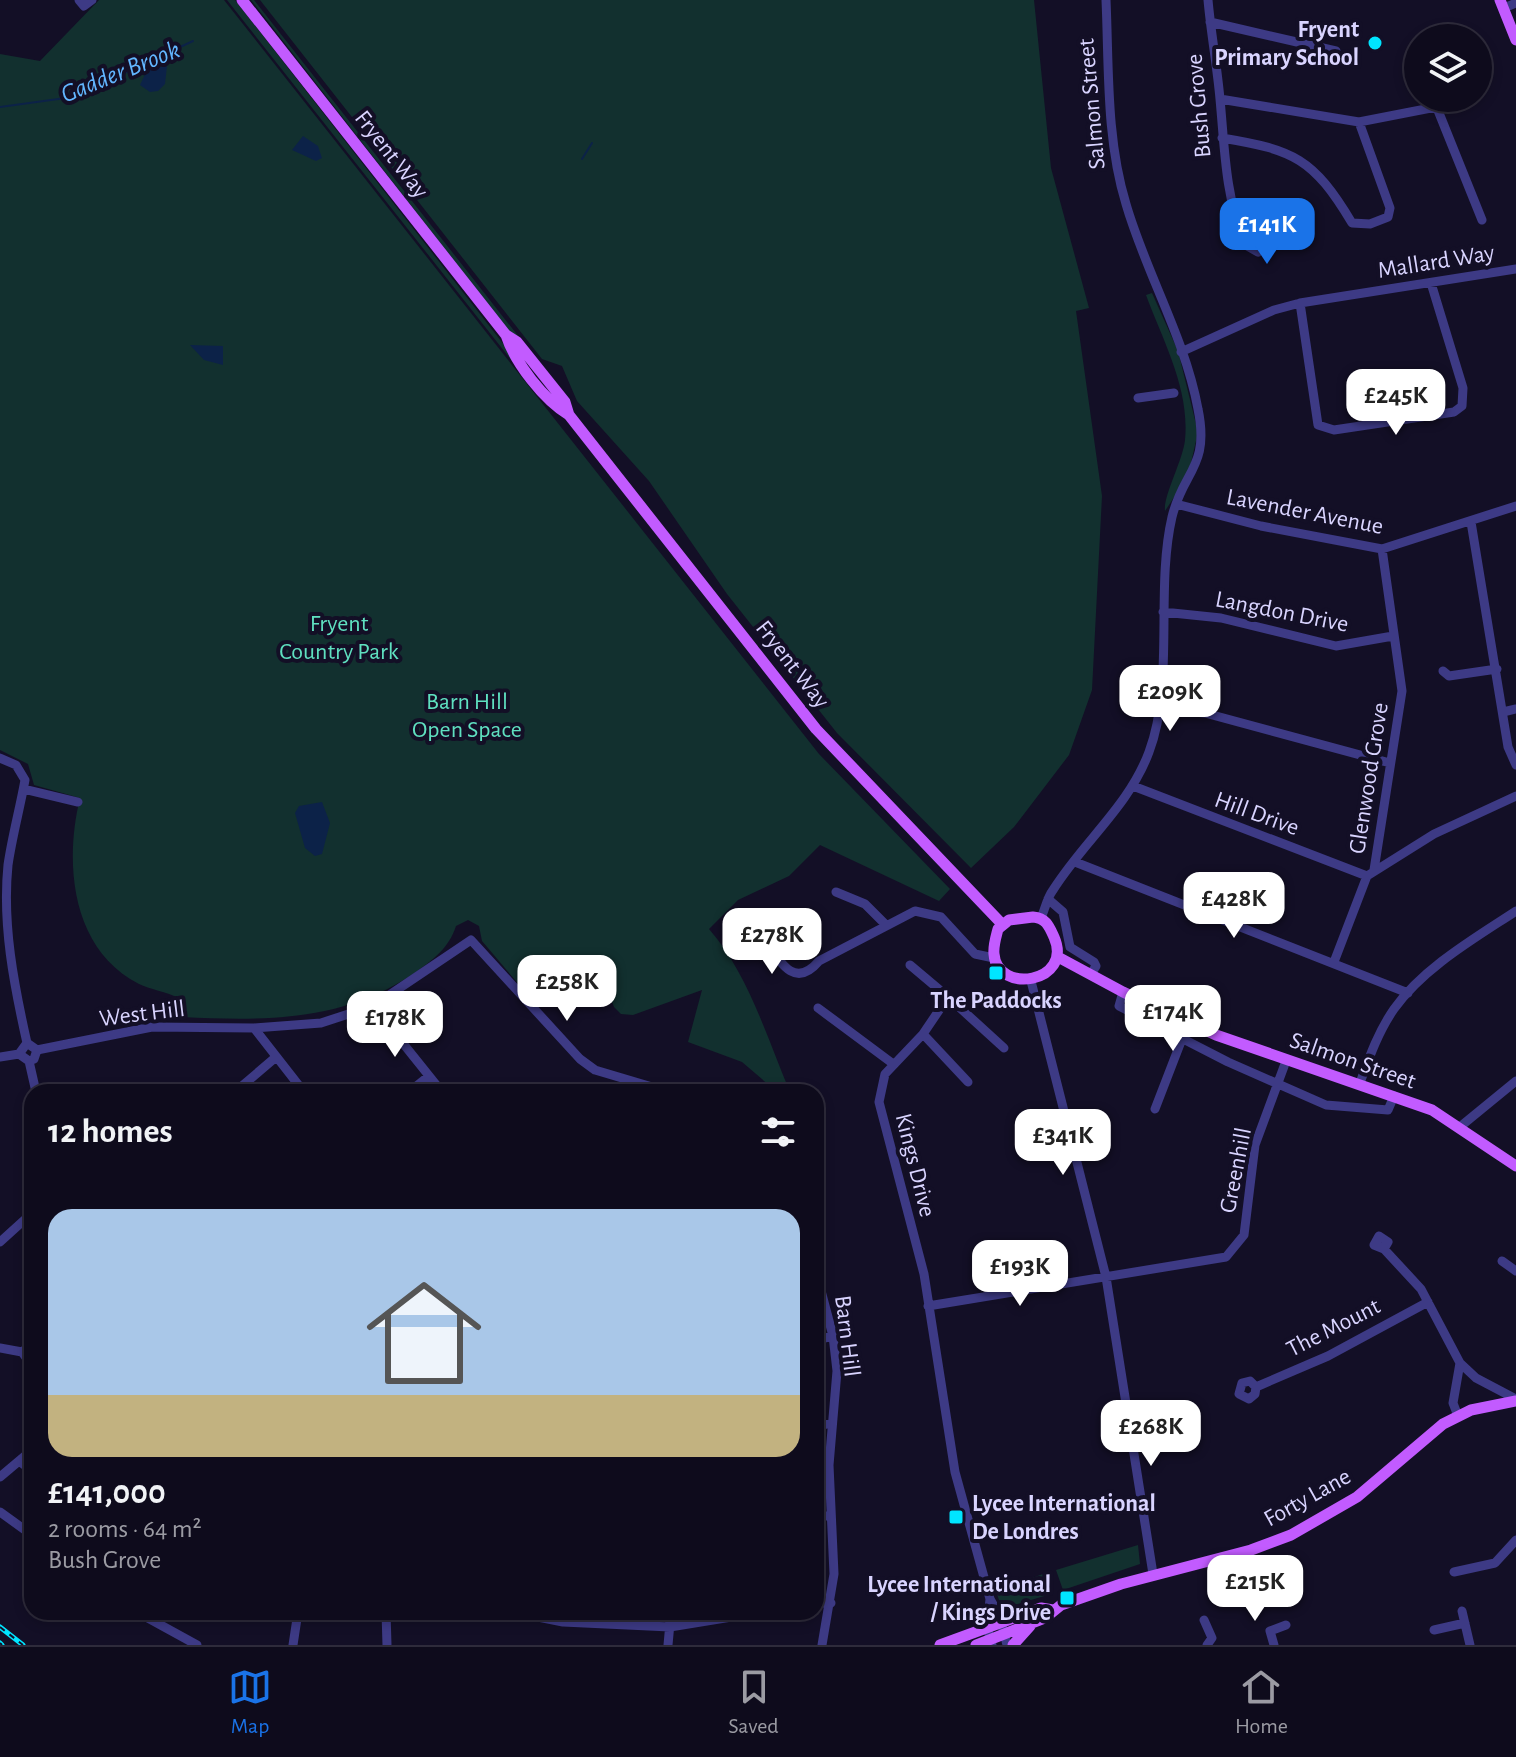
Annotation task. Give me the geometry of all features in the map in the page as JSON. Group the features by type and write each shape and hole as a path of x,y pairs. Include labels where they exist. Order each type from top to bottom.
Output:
{"main road":[{"name":"Fryent Way","path":"242,0 506,335 517,342 565,402 569,415 816,729 1001,923"},
{"path":"1502,4 1516,40"},
{"path":"1041,918 1059,948 1058,957 1031,981 1019,980 1000,968 994,958 1001,923 1041,918"},
{"name":"Salmon Street","path":"1058,957 1123,992 1286,1061 1360,1083 1432,1110 1461,1126 1516,1166"},
{"name":"Forty Lane","path":"1053,1610 1153,1574 1251,1550 1316,1522 1357,1497 1458,1416 1491,1404 1516,1400"},
{"path":"1006,1637 1041,1608 1053,1610"},
{"path":"976,1645 1006,1637 1053,1610"},
{"path":"940,1645 987,1627 1006,1637"}],"street":[{"path":"79,0 87,6 92,0"},
{"name":"Salmon Street","path":"1041,918 1048,899 1133,786 1150,750 1158,709 1166,555 1176,504 1196,468 1202,444 1199,410 1181,352 1142,254 1115,164 1106,0"},
{"name":"Bush Grove","path":"1208,0 1220,99 1224,172 1232,207 1244,244 1258,252 1264,243 1261,234 1239,219 1232,207"},
{"path":"1502,4 1516,3"},
{"path":"1210,22 1336,51"},
{"path":"1220,99 1359,122 1404,111"},
{"path":"1438,112 1482,220"},
{"path":"1222,138 1277,147 1316,172 1352,223 1370,224 1388,217 1390,208 1359,122"},
{"name":"Mallard Way","path":"1181,352 1274,310 1300,303 1516,269"},
{"path":"1300,303 1314,415 1318,425 1334,430 1454,412 1462,406 1463,388 1431,283"},
{"path":"1138,398 1174,393"},
{"name":"Lavender Avenue","path":"1176,504 1261,526 1382,549 1516,506"},
{"path":"1471,522 1508,747 1516,765"},
{"name":"Glenwood Grove","path":"1334,962 1370,873 1402,691 1382,549"},
{"name":"Langdon Drive","path":"1163,612 1221,618 1336,646 1393,636"},
{"path":"1443,671 1449,676 1497,669"},
{"path":"1158,709 1205,713 1390,763"},
{"path":"1503,712 1516,709"},
{"path":"0,758 16,765 24,784 8,863 7,906 11,961 27,1043 37,1050 29,1061"},
{"path":"24,784 78,802"},
{"name":"Hill Drive","path":"1133,786 1370,873"},
{"path":"1370,873 1434,834 1516,796"},
{"path":"1075,862 1408,993"},
{"path":"836,892 865,904 886,925"},
{"path":"1048,899 1063,912 1070,947 1094,962 1096,966 1091,974"},
{"path":"758,930 789,971 799,976 808,974 819,961 915,911 941,917 975,954 994,958"},
{"path":"1360,1083 1382,1029 1408,993 1455,953 1516,911"},
{"path":"254,1028 321,1023 373,1006 471,940 580,1059 595,1070 642,1084"},
{"path":"910,965 1004,1048"},
{"path":"1031,981 1106,1277 1153,1574"},
{"name":"Salmon Street","path":"1123,992 1119,1006 1182,1039 1326,1105 1388,1110 1394,1096"},
{"name":"Kings Drive","path":"948,997 923,1034 892,1063 880,1085 879,1102 924,1274 955,1472 990,1599"},
{"path":"373,1006 436,1084"},
{"path":"818,1008 892,1063"},
{"name":"West Hill","path":"37,1050 152,1027 254,1028"},
{"path":"254,1028 298,1084"},
{"path":"923,1034 968,1082"},
{"path":"1155,1109 1182,1039"},
{"path":"19,1054 27,1043"},
{"path":"0,1057 19,1054 29,1061 34,1084"},
{"path":"244,1084 276,1057"},
{"name":"Greenhill","path":"928,1306 1220,1260 1236,1249 1244,1235 1255,1145 1286,1061"},
{"path":"419,1084 429,1076"},
{"path":"1461,1126 1516,1081"},
{"path":"0,1242 24,1220"},
{"path":"1384,1249 1428,1302 1460,1363 1476,1378 1516,1400"},
{"path":"1502,1261 1516,1271"},
{"name":"Barn Hill","path":"822,1645 834,1574 831,1423 837,1371 833,1336 824,1302"},
{"name":"The Mount","path":"1256,1387 1328,1356 1428,1302"},
{"path":"824,1338 833,1336"},
{"path":"0,1348 24,1355"},
{"path":"1458,1416 1453,1403 1460,1363"},
{"path":"824,1425 831,1423"},
{"path":"0,1477 24,1457"},
{"path":"19,1461 24,1465"},
{"path":"0,1512 24,1529"},
{"path":"824,1516 831,1515"},
{"path":"1454,1572 1495,1563 1516,1540"},
{"path":"990,1599 987,1627 991,1642"},
{"path":"990,1599 1006,1637"},
{"path":"824,1603 831,1603"},
{"path":"1462,1611 1470,1645"},
{"path":"152,1620 197,1645"},
{"path":"293,1645 297,1620"},
{"path":"386,1620 387,1645"},
{"path":"553,1620 670,1627 713,1620"},
{"path":"668,1645 670,1620"},
{"path":"1204,1620 1212,1638 1207,1645"},
{"path":"1434,1630 1465,1623"},
{"path":"1274,1645 1270,1631 1286,1625"}],"green space":[{"name":"Fryent Country Park","path":"99,0 224,0 819,754 950,889 939,901 820,845 789,876 738,900 709,929 723,946 746,986 787,1084 768,1084 742,1062 688,1042 702,990 633,1015 621,1014 614,1007 600,971 566,969 521,987 482,941 479,926 468,920 456,926 445,947 434,958 386,990 330,1010 273,1018 182,1017 179,998 139,984 116,969 99,949 86,927 74,876 75,823 80,798 34,785 28,764 0,750 0,54 40,61"},
{"path":"227,0 235,0 515,359 512,361"},
{"path":"251,0 526,346 523,349"},
{"path":"260,0 1034,0 1051,168 1089,308 1076,311 1102,496 1092,690 1069,755 1014,827 971,868 837,733 727,594 649,481 577,401 562,366 542,359"},
{"path":"1152,293 1178,351 1198,432 1188,476 1165,511 1185,440 1185,421 1174,366 1146,295"},
{"path":"1138,1545 1140,1564 1063,1590 1056,1570"},
{"path":"1043,1574 1051,1594 1008,1607 1000,1603 996,1591"}],"water":[{"path":"167,66 165,84 158,91 150,92 140,85 148,68"},
{"path":"303,136 318,146 322,158 316,161 292,150"},
{"path":"190,345 223,346 223,365 204,360"},
{"path":"322,802 330,823 322,854 315,856 305,848 295,813 299,806"}],"waterway":[{"name":"Gadder Brook","path":"0,107 73,97 193,41"},
{"path":"582,159 592,143"}],"railway":[{"path":"0,1627 23,1645"}],"place":[{"name":"Fryent Primary School","path":"1375,43"},
{"name":"The Paddocks","path":"996,973"},
{"name":"Lycee International De Londres","path":"956,1517"},
{"name":"Lycee International / Kings Drive","path":"1067,1598"}],"park label":[{"name":"Barn Hill Open Space","path":"467,715"}]}
